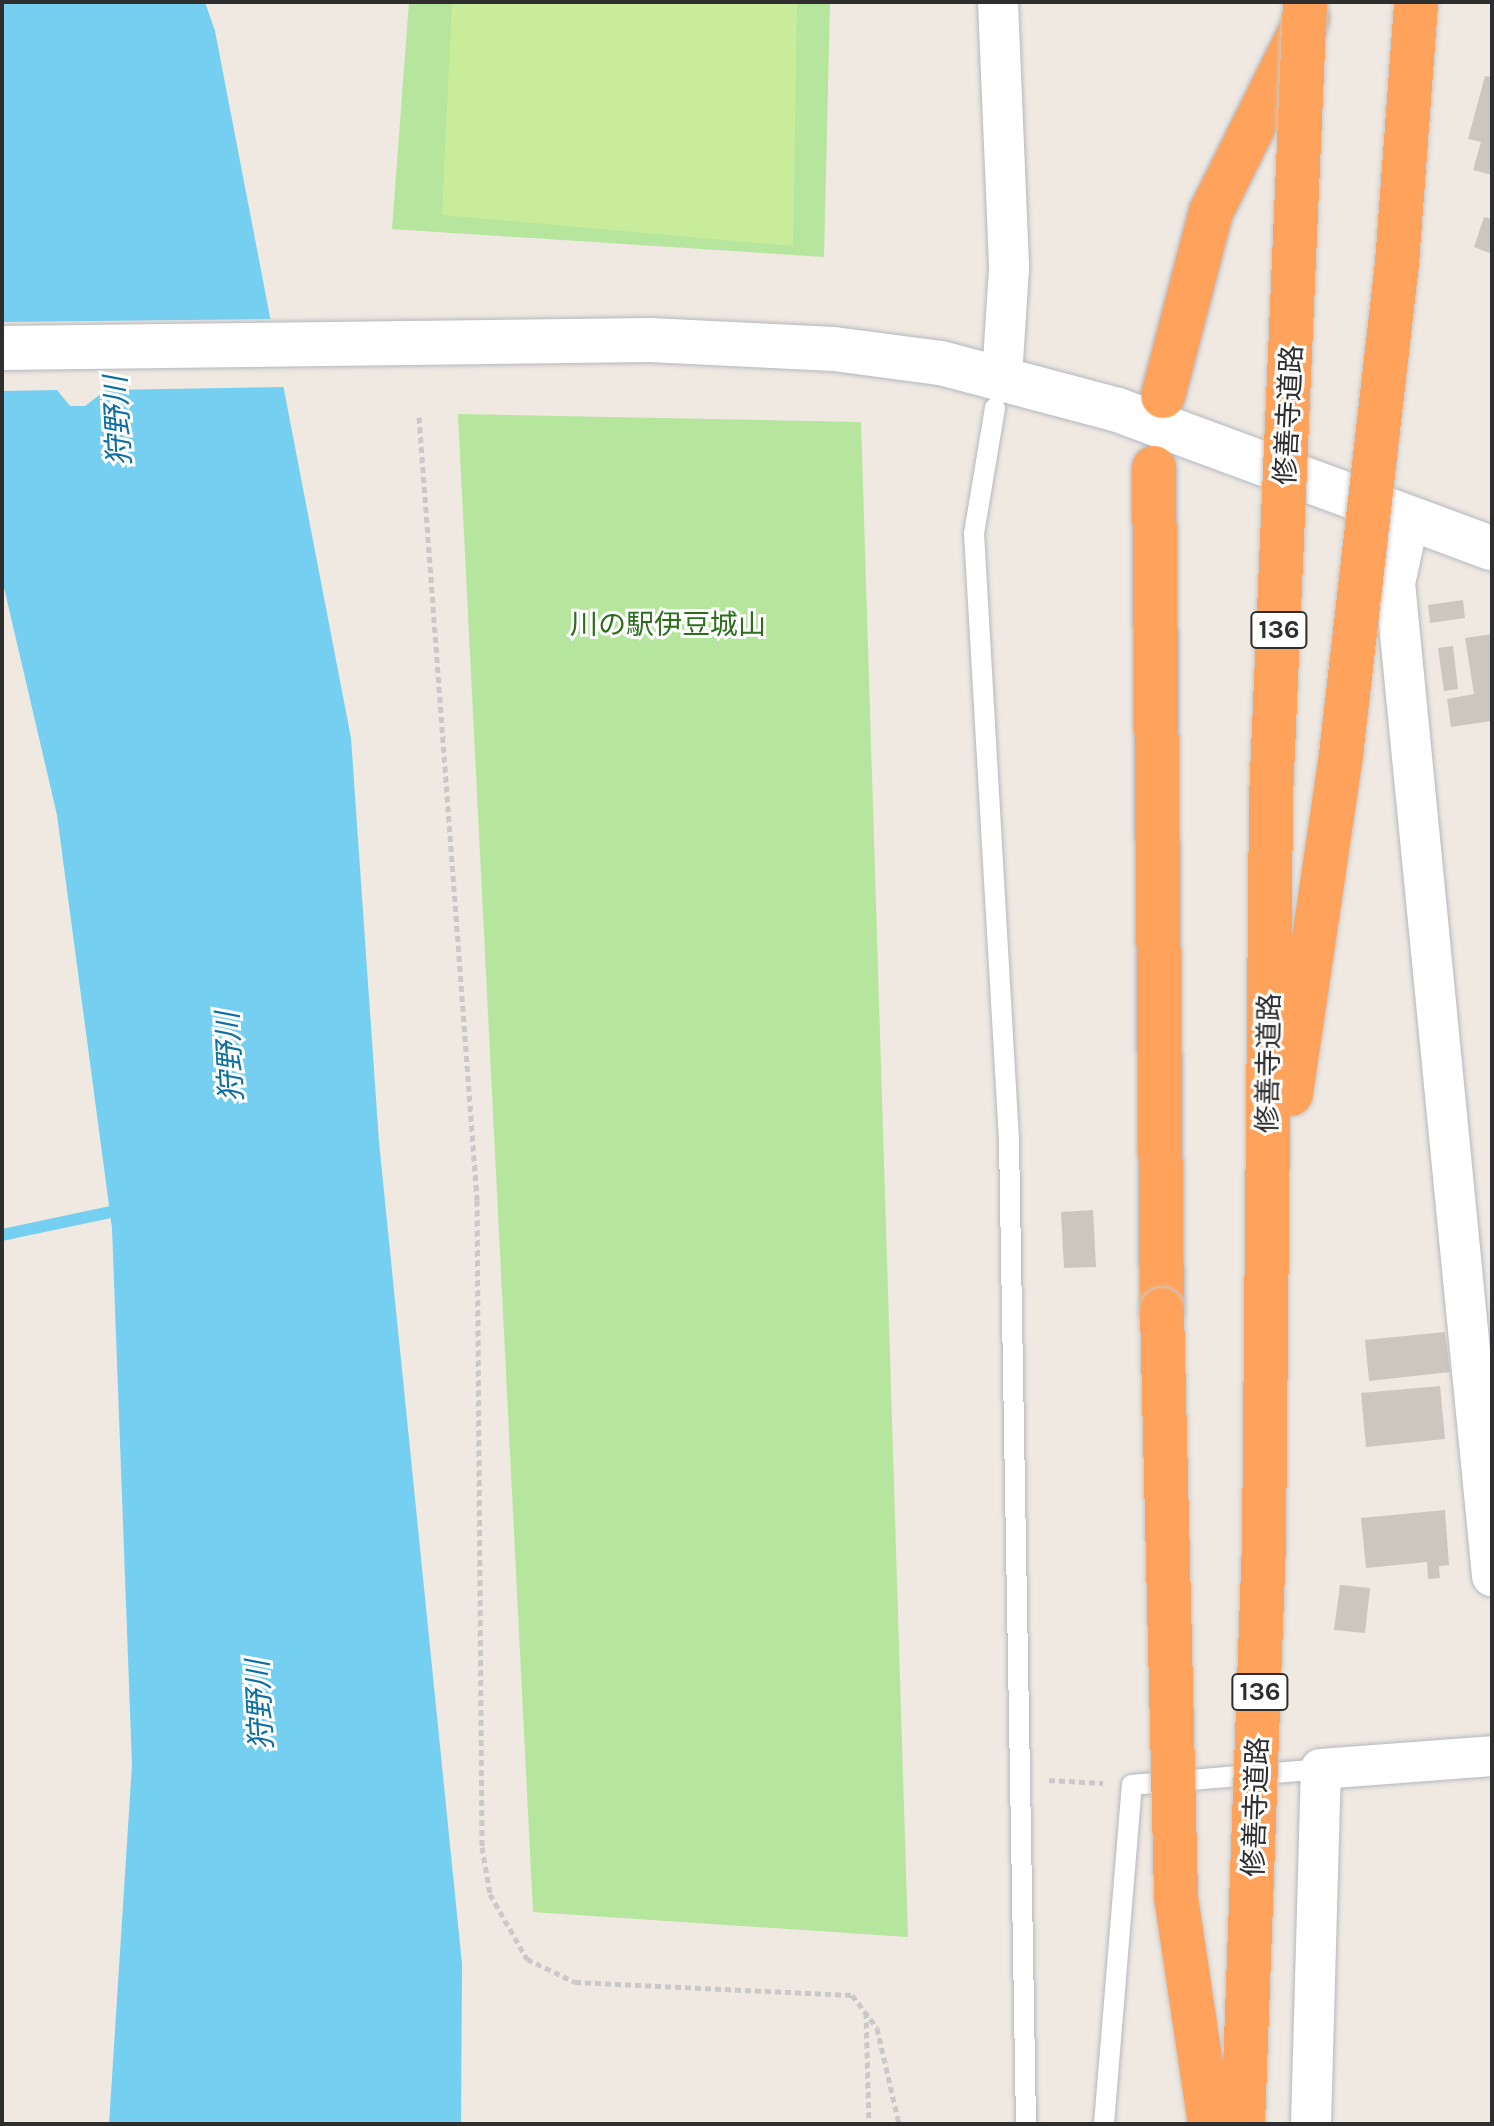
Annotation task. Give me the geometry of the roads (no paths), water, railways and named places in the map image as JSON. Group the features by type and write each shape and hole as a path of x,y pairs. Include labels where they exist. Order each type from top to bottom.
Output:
{"highway":[{"name":"修善寺道路","path":"1243,2124 1267,1259 1271,797 1305,2"},
{"path":"1163,396 1211,212 1316,2"},
{"path":"1267,1259 1341,755 1397,263 1416,2"},
{"path":"1154,468 1162,1310 1176,1897 1210,2124"}],"street":[{"path":"998,2 1009,269 999,392"},
{"path":"2,348 650,340 834,349 941,363 999,392 1118,410 1492,548"},
{"path":"1409,519 1395,583 1492,1576"},
{"path":"1311,2124 1321,1769 1492,1756"}],"lane":[{"path":"999,392 974,533 1009,1140 1016,1778 1026,2124"},
{"path":"1104,2124 1132,1785 1321,1769"}],"water":[{"name":"狩野川","path":"2,2 205,2 215,31 351,738 379,1142 462,1964 461,2124 109,2124 132,1765 112,1228 57,815 2,579"}],"waterway":[{"path":"2,1235 124,1209"}],"park label":[{"name":"川の駅伊豆城山","path":"668,625"}]}
